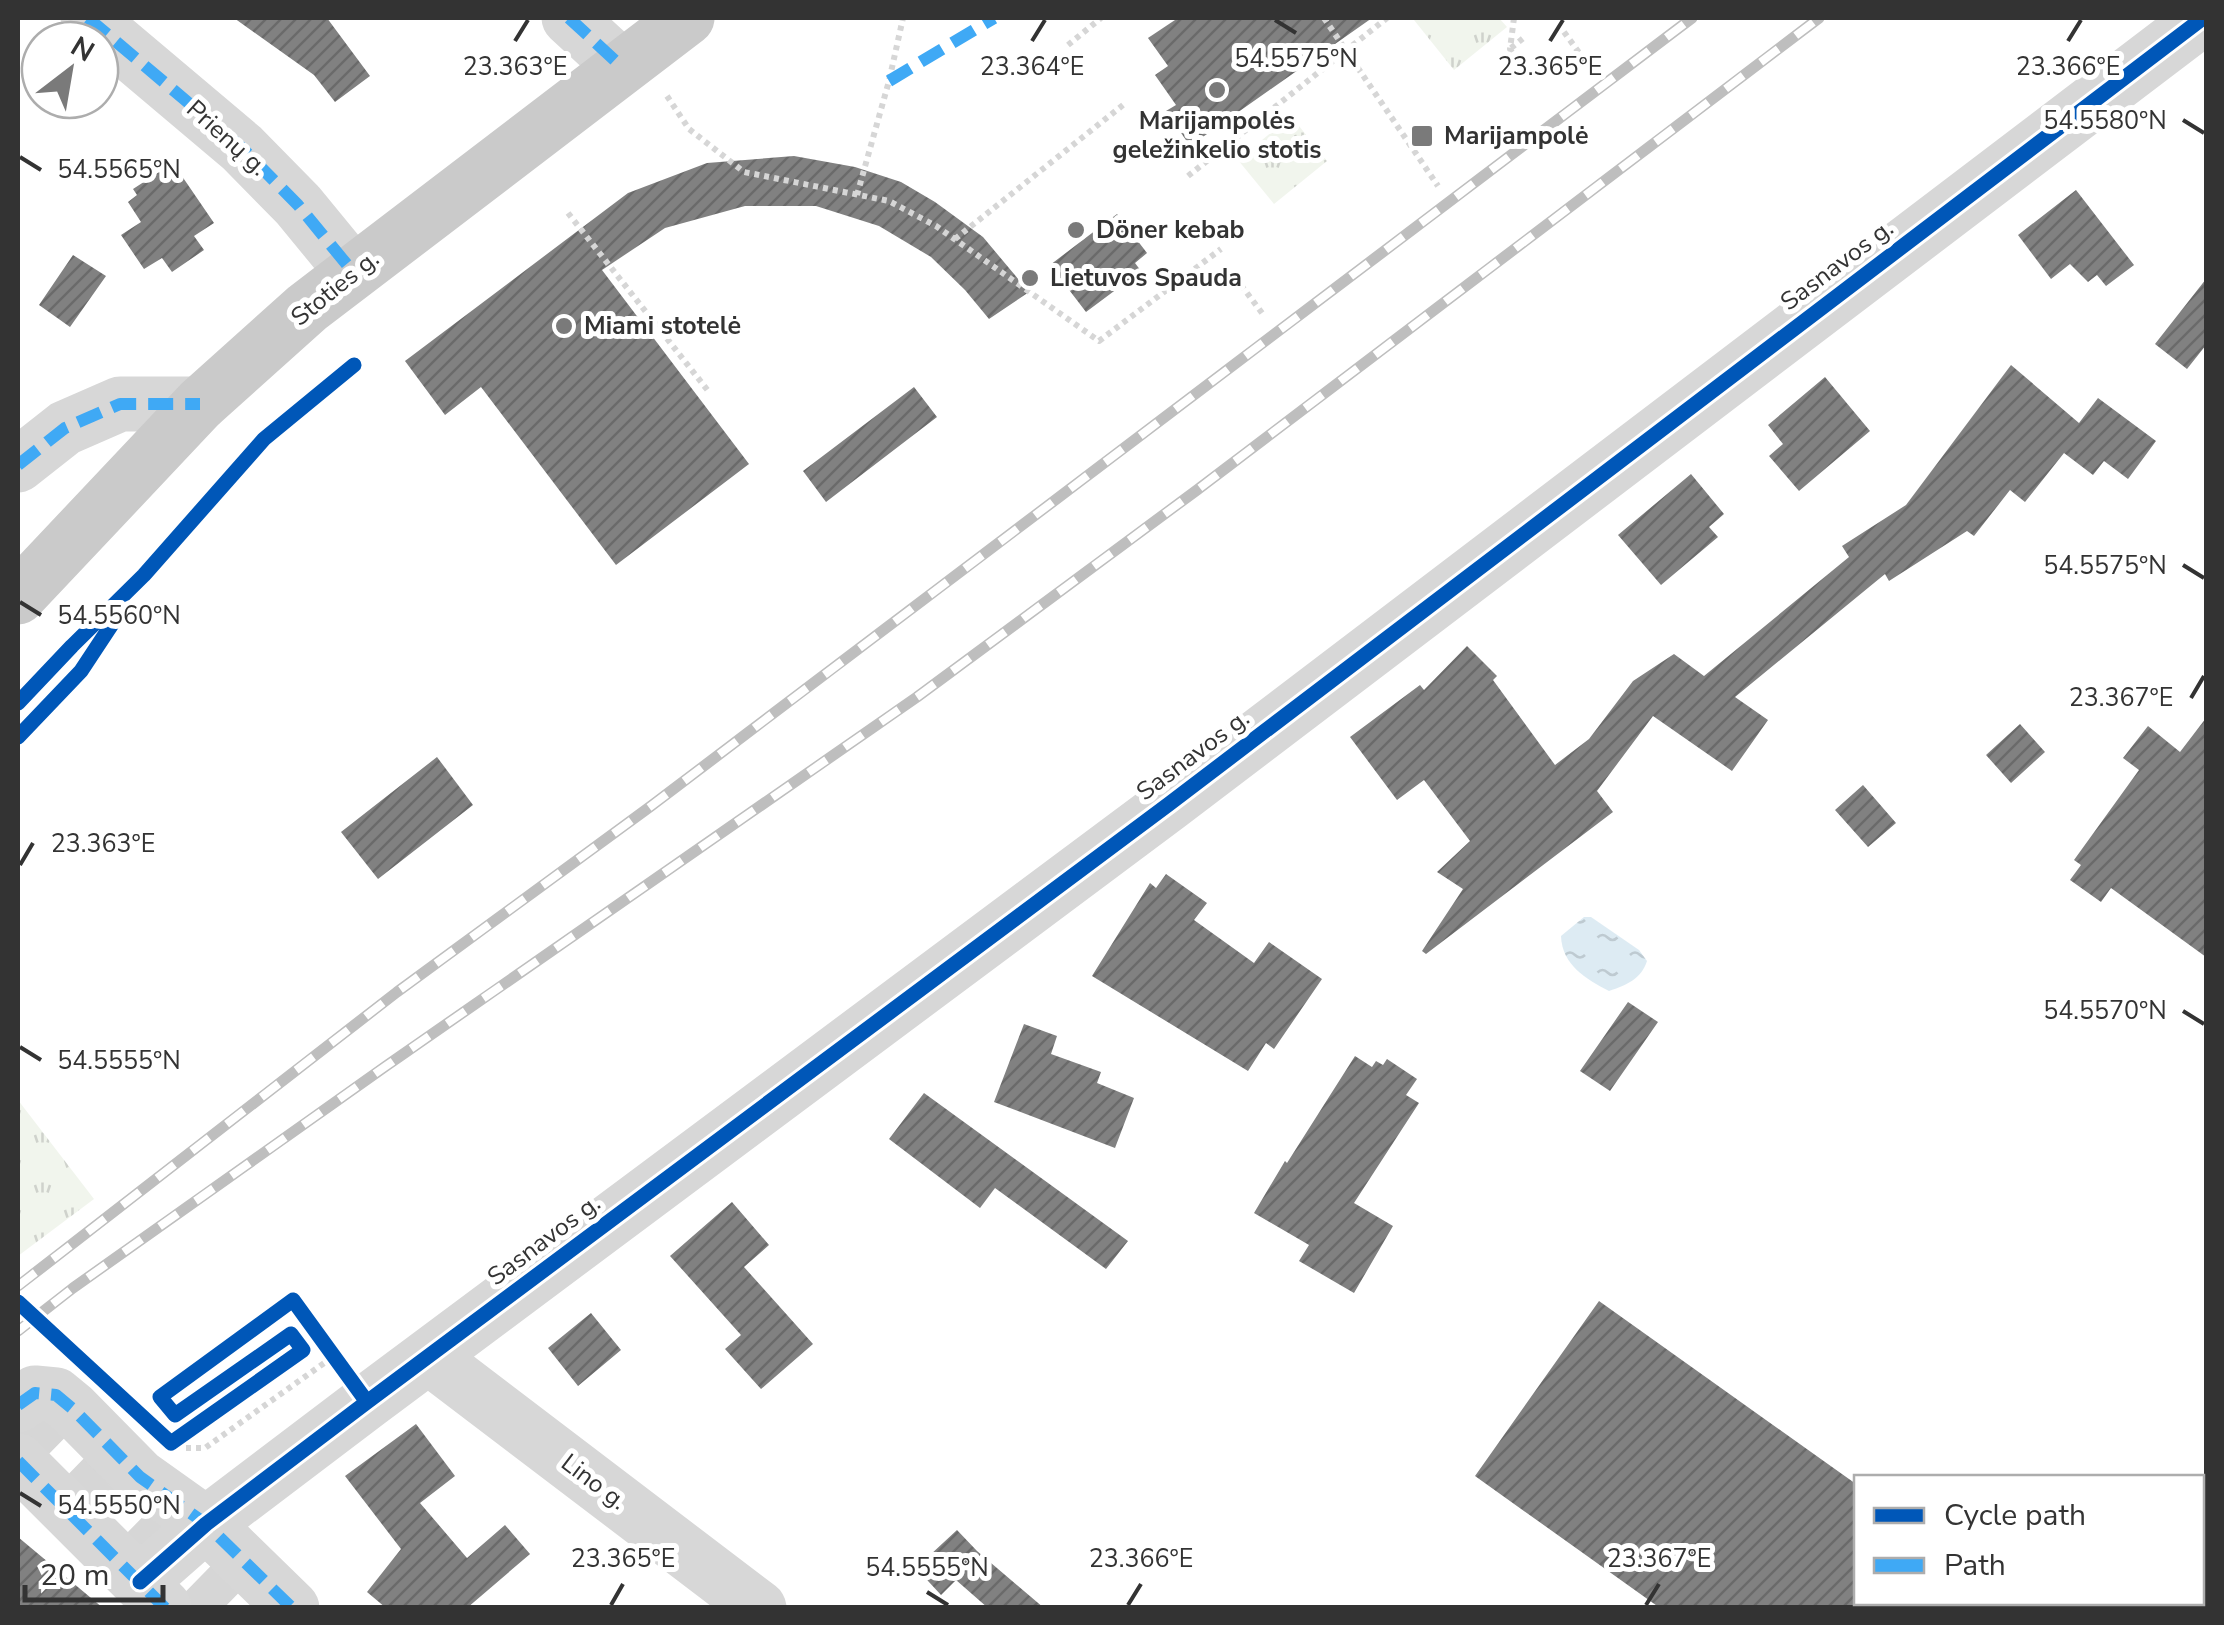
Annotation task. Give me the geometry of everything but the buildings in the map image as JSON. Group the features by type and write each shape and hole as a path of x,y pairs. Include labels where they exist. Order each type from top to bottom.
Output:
{"main road":[{"name":"Stoties g.","path":"18,597 200,404 308,308 686,18"}],"street":[{"name":"Prienų g.","path":"88,18 242,148 298,205 353,272"},
{"path":"569,18 630,60"},
{"name":"Sasnavos g.","path":"152,1595 206,1524 1169,804 2203,18"},
{"path":"18,465 66,428 120,404 200,404"},
{"name":"Lino g.","path":"429,1357 759,1608"},
{"path":"26,1399 56,1395 73,1408 140,1477 206,1524 292,1608"},
{"path":"18,1461 152,1595"}],"path":[{"path":"856,195 903,18"},
{"path":"1068,44 1101,18"},
{"path":"1324,18 1438,186"},
{"path":"1188,176 1387,18"},
{"path":"1514,18 1510,49 1519,65"},
{"path":"1564,32 1591,69"},
{"path":"1510,49 1526,36"},
{"path":"630,60 689,129 744,172 889,202 936,226 1098,340 1222,249"},
{"path":"955,239 1124,105"},
{"path":"568,212 709,392"},
{"path":"1235,277 1264,316"},
{"path":"651,334 659,328"},
{"path":"171,1443 187,1449 205,1448 334,1356"}],"green space":[{"path":"1499,18 1507,27 1454,70 1414,20"},
{"path":"1291,116 1327,161 1274,204 1238,160"},
{"path":"18,1100 94,1199 18,1256"}],"water":[{"path":"1584,917 1591,917 1639,950 1647,961 1637,977 1609,991 1571,963 1561,936"}],"tunnel":[{"path":"18,1407 224,1608"}],"railway":[{"path":"18,1286 397,992 651,806 1692,18"},
{"path":"18,1331 386,1066 917,697 1197,490 1819,18"}],"marked path":[{"path":"88,18 242,148 298,205 353,272"},
{"path":"569,18 621,66"},
{"path":"889,81 994,18"},
{"path":"18,465 65,428 120,404 200,404"},
{"path":"18,1405 35,1393 56,1395 140,1477 206,1524 292,1608"},
{"path":"18,1461 165,1608"}],"cycle path":[{"path":"140,1582 206,1524 1169,804 2203,18"},
{"path":"18,703 144,575 264,439 354,365"},
{"path":"18,737 81,671 116,618"},
{"path":"18,1302 171,1443 303,1350 291,1334 175,1415 160,1397 293,1300 367,1402"}],"place":[{"name":"Marijampolės geležinkelio stotis","path":"1217,90"},
{"name":"Marijampolė","path":"1422,136"},
{"name":"Döner kebab","path":"1076,230"},
{"name":"Lietuvos Spauda","path":"1030,278"},
{"name":"Miami stotelė","path":"564,326"}]}
